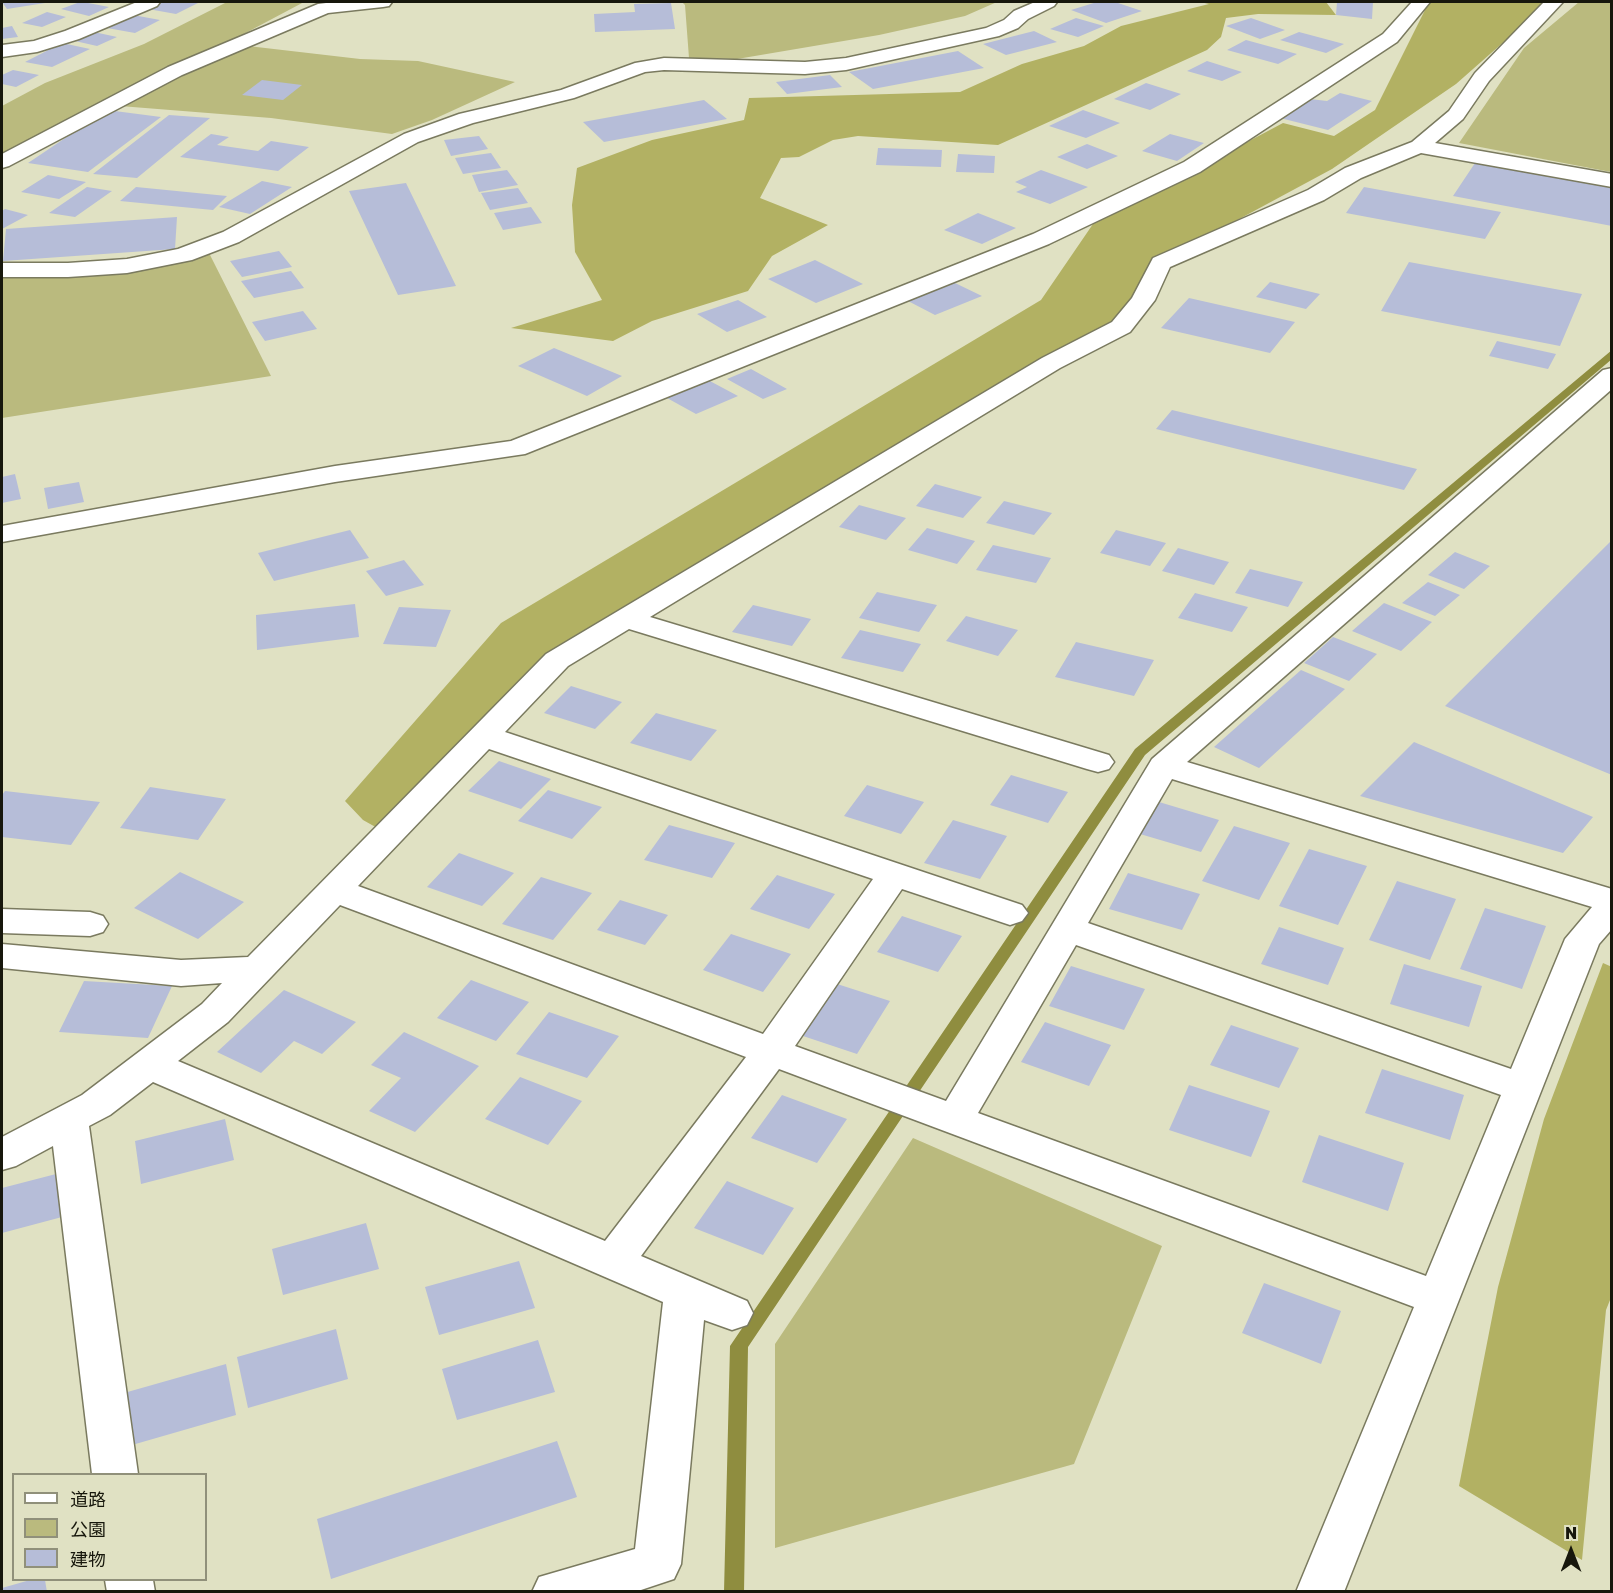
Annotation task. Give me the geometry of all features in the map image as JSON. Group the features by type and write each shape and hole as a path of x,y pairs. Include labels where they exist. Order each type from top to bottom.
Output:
{"street":[{"path":"100,2 129,11"},
{"path":"2,51 37,46 72,35 151,2"},
{"path":"2,162 175,71 324,8 383,2"},
{"path":"2,270 68,270 127,266 184,255 231,237 411,138 466,118 567,94 642,67 664,64 805,68 846,64 992,32 1011,24 1021,15 1048,2"},
{"path":"2,534 335,474 516,448 1041,240 1192,167 1390,38 1420,2"},
{"path":"2,1155 96,1105 215,1013 557,660 1051,363 1121,327 1143,300 1161,263 1316,195 1353,173 1419,146 1456,115 1482,77 1554,2"},
{"path":"1419,146 1611,181"},
{"path":"955,1119 1163,766 1611,375"},
{"path":"626,619 1098,762"},
{"path":"484,736 1010,913"},
{"path":"1163,766 1611,901"},
{"path":"613,1262 771,1052 894,874"},
{"path":"333,891 1438,1298"},
{"path":"1320,1592 1583,939 1611,906"},
{"path":"2,921 90,924"},
{"path":"1068,929 1523,1088"},
{"path":"2,956 181,973 257,969"},
{"path":"148,1064 732,1313"},
{"path":"69,1119 115,1473"},
{"path":"556,1592 657,1564 685,1293"}],"green space":[{"path":"227,2 304,2 238,37 142,81 2,159 2,106 45,83 144,44"},
{"path":"682,2 997,2 965,16 879,35 737,59 689,58 685,5"},
{"path":"1579,2 1611,2 1611,172 1459,143 1524,48"},
{"path":"248,46 360,59 418,61 515,82 432,120 392,134 271,118 120,106 174,77"},
{"path":"209,253 271,376 2,418 2,274 107,271"},
{"path":"913,1138 1162,1246 1074,1464 775,1548 775,1344"}],"shaded area":[{"path":"1200,2 1326,2 1336,15 1258,14 1226,18 1221,37 1207,50 998,145 858,136 833,140 799,157 781,158 760,198 828,225 772,256 748,291 652,321 613,341 511,328 602,300 575,252 572,205 577,168 652,140 744,120 749,98 960,92 1022,64 1084,46 1121,26 1209,4"},
{"path":"1429,2 1549,2 1456,84 1332,169 1178,252 1110,333 557,660 388,834 363,820 345,801 501,623 1041,300 1093,224 1283,123 1334,136 1375,110"},
{"path":"1603,963 1612,967 1612,1295 1606,1310 1582,1560 1459,1486 1498,1287 1544,1119"}],"building":[{"path":"2,2 45,2 45,3 7,9"},
{"path":"80,2 109,7 89,16 61,9"},
{"path":"163,2 200,2 176,14 148,9"},
{"path":"1097,2 1115,2 1142,11 1106,23 1071,10"},
{"path":"1337,2 1373,2 1372,19 1336,15"},
{"path":"671,3 675,29 595,32 594,14 635,12 634,4"},
{"path":"47,12 66,17 42,27 22,23"},
{"path":"133,15 160,20 135,33 107,28"},
{"path":"1076,18 1104,26 1078,37 1050,29"},
{"path":"1251,18 1285,30 1260,39 1226,26"},
{"path":"12,26 18,37 2,39 2,28"},
{"path":"1034,31 1057,42 1006,55 983,44"},
{"path":"94,32 117,37 97,46 75,41"},
{"path":"1299,32 1344,44 1326,53 1280,40"},
{"path":"1246,40 1297,54 1278,64 1227,50"},
{"path":"62,43 90,49 52,67 25,62"},
{"path":"958,51 984,68 873,89 849,72"},
{"path":"1207,61 1242,72 1222,81 1187,71"},
{"path":"13,70 39,75 16,87 2,84 2,75"},
{"path":"830,75 842,87 787,94 776,82"},
{"path":"262,80 302,85 283,100 242,95"},
{"path":"1146,83 1181,94 1150,110 1114,99"},
{"path":"1340,93 1372,101 1328,130 1280,118 1310,99 1327,101"},
{"path":"704,100 727,119 604,142 583,122"},
{"path":"107,110 161,117 88,172 28,163"},
{"path":"1083,110 1120,123 1086,138 1049,126"},
{"path":"169,115 210,118 137,178 93,174"},
{"path":"211,134 229,137 217,145 258,151 271,141 309,147 278,171 180,157"},
{"path":"1170,134 1204,143 1177,161 1142,151"},
{"path":"479,136 488,149 451,156 444,140"},
{"path":"1087,144 1118,156 1087,169 1057,157"},
{"path":"878,148 942,150 941,167 876,165"},
{"path":"491,153 501,168 463,174 455,158"},
{"path":"958,154 995,156 994,173 956,172"},
{"path":"1475,163 1612,188 1612,226 1453,196"},
{"path":"507,170 518,185 479,192 472,175"},
{"path":"1041,170 1088,187 1050,204 1016,192 1027,187 1015,182"},
{"path":"48,175 86,182 59,199 21,192"},
{"path":"262,181 292,187 250,214 219,207"},
{"path":"406,183 456,286 398,295 349,191"},
{"path":"87,187 112,191 75,217 49,213"},
{"path":"136,187 227,196 213,210 120,201"},
{"path":"1364,187 1501,212 1485,239 1346,213"},
{"path":"518,188 528,203 490,210 481,193"},
{"path":"531,207 542,223 503,230 494,213"},
{"path":"5,209 28,215 2,229 2,211"},
{"path":"978,213 1016,228 982,244 944,230"},
{"path":"177,217 175,249 3,261 6,229"},
{"path":"279,251 292,267 242,277 230,261"},
{"path":"815,260 863,284 816,303 768,279"},
{"path":"1409,262 1582,294 1560,346 1381,311"},
{"path":"291,271 304,288 254,298 241,281"},
{"path":"1270,282 1320,294 1306,309 1256,297"},
{"path":"955,283 982,296 935,315 908,301"},
{"path":"1189,298 1295,322 1270,353 1161,328"},
{"path":"738,300 767,317 727,332 697,314"},
{"path":"303,311 317,329 265,341 252,322"},
{"path":"1497,341 1556,354 1548,369 1489,356"},
{"path":"554,348 622,376 587,396 518,366"},
{"path":"751,369 787,389 763,399 727,379"},
{"path":"708,380 738,396 696,414 667,398"},
{"path":"1172,410 1417,469 1404,490 1156,429"},
{"path":"15,474 21,499 2,503 2,477"},
{"path":"79,482 84,502 48,509 44,488"},
{"path":"935,484 982,497 963,518 916,506"},
{"path":"1004,501 1052,513 1034,535 986,523"},
{"path":"859,505 906,518 886,540 839,527"},
{"path":"927,528 975,541 957,564 908,550"},
{"path":"350,530 369,558 274,581 258,553"},
{"path":"1116,530 1166,543 1150,566 1100,553"},
{"path":"1612,540 1612,775 1445,706"},
{"path":"993,545 1051,558 1036,583 976,570"},
{"path":"1178,548 1229,562 1214,585 1162,571"},
{"path":"1455,552 1490,566 1464,589 1428,575"},
{"path":"404,560 424,585 386,596 366,571"},
{"path":"1250,569 1303,582 1288,607 1235,593"},
{"path":"1428,582 1460,595 1435,616 1402,603"},
{"path":"877,592 937,605 919,632 859,618"},
{"path":"1195,593 1248,607 1232,632 1178,618"},
{"path":"1384,603 1432,622 1401,651 1352,631"},
{"path":"355,604 359,637 257,650 256,615"},
{"path":"753,605 811,619 792,646 732,632"},
{"path":"399,607 451,610 436,647 383,644"},
{"path":"966,616 1018,630 998,656 946,641"},
{"path":"860,630 921,644 903,672 841,658"},
{"path":"1333,637 1377,654 1349,681 1304,663"},
{"path":"1076,642 1154,660 1134,696 1055,677"},
{"path":"1301,670 1345,689 1259,768 1214,747"},
{"path":"571,686 622,702 595,729 544,713"},
{"path":"656,713 717,730 691,761 630,743"},
{"path":"1414,742 1593,817 1563,853 1360,796"},
{"path":"499,761 551,779 521,809 468,791"},
{"path":"1011,775 1068,792 1048,823 990,805"},
{"path":"867,785 924,802 901,834 844,816"},
{"path":"150,787 226,799 198,840 120,828"},
{"path":"548,790 602,807 572,839 518,821"},
{"path":"5,791 100,802 71,845 2,837 2,795"},
{"path":"1159,802 1219,820 1201,852 1140,834"},
{"path":"953,820 1007,836 980,879 924,863"},
{"path":"669,825 735,843 712,878 644,860"},
{"path":"1234,826 1290,843 1259,900 1202,881"},
{"path":"1309,849 1367,866 1338,925 1279,906"},
{"path":"459,853 514,873 482,906 427,887"},
{"path":"180,872 244,902 198,939 134,908"},
{"path":"1128,873 1200,894 1182,930 1109,909"},
{"path":"777,875 835,894 809,929 750,909"},
{"path":"541,877 592,893 553,940 502,924"},
{"path":"1397,881 1456,899 1430,960 1369,940"},
{"path":"620,900 668,915 645,945 597,930"},
{"path":"1485,908 1546,926 1522,989 1460,969"},
{"path":"902,916 962,936 938,972 877,952"},
{"path":"1279,927 1344,948 1328,985 1261,964"},
{"path":"731,934 791,954 763,992 703,970"},
{"path":"1404,964 1482,986 1469,1027 1390,1004"},
{"path":"1071,966 1145,989 1124,1030 1049,1006"},
{"path":"471,980 529,1002 496,1041 437,1018"},
{"path":"84,981 172,986 148,1038 59,1032"},
{"path":"834,983 890,1001 857,1054 800,1035"},
{"path":"284,990 356,1022 322,1054 294,1041 261,1073 217,1052"},
{"path":"549,1012 619,1036 587,1078 516,1054"},
{"path":"1045,1022 1111,1045 1089,1086 1021,1062"},
{"path":"1231,1025 1299,1048 1279,1088 1210,1065"},
{"path":"404,1032 479,1066 415,1132 369,1111 401,1078 371,1065"},
{"path":"1382,1069 1464,1095 1450,1140 1365,1113"},
{"path":"520,1077 582,1101 548,1145 485,1119"},
{"path":"1189,1085 1270,1111 1251,1157 1169,1130"},
{"path":"782,1095 847,1119 817,1163 751,1138"},
{"path":"225,1119 234,1160 141,1184 135,1141"},
{"path":"1319,1135 1404,1163 1388,1211 1302,1182"},
{"path":"56,1174 62,1217 2,1233 2,1188"},
{"path":"727,1181 794,1208 763,1255 694,1228"},
{"path":"366,1223 379,1269 283,1295 272,1249"},
{"path":"519,1261 535,1308 439,1335 425,1287"},
{"path":"1264,1283 1341,1311 1321,1364 1242,1333"},
{"path":"336,1329 348,1379 248,1408 237,1357"},
{"path":"538,1340 555,1392 457,1420 442,1369"},
{"path":"226,1364 236,1415 132,1445 124,1393"},
{"path":"557,1441 577,1497 331,1579 317,1519"},
{"path":"26,1581 45,1581 47,1592 2,1592 2,1588"}],"waterway":[{"path":"734,1592 739,1346 1140,752 1612,353"}]}
